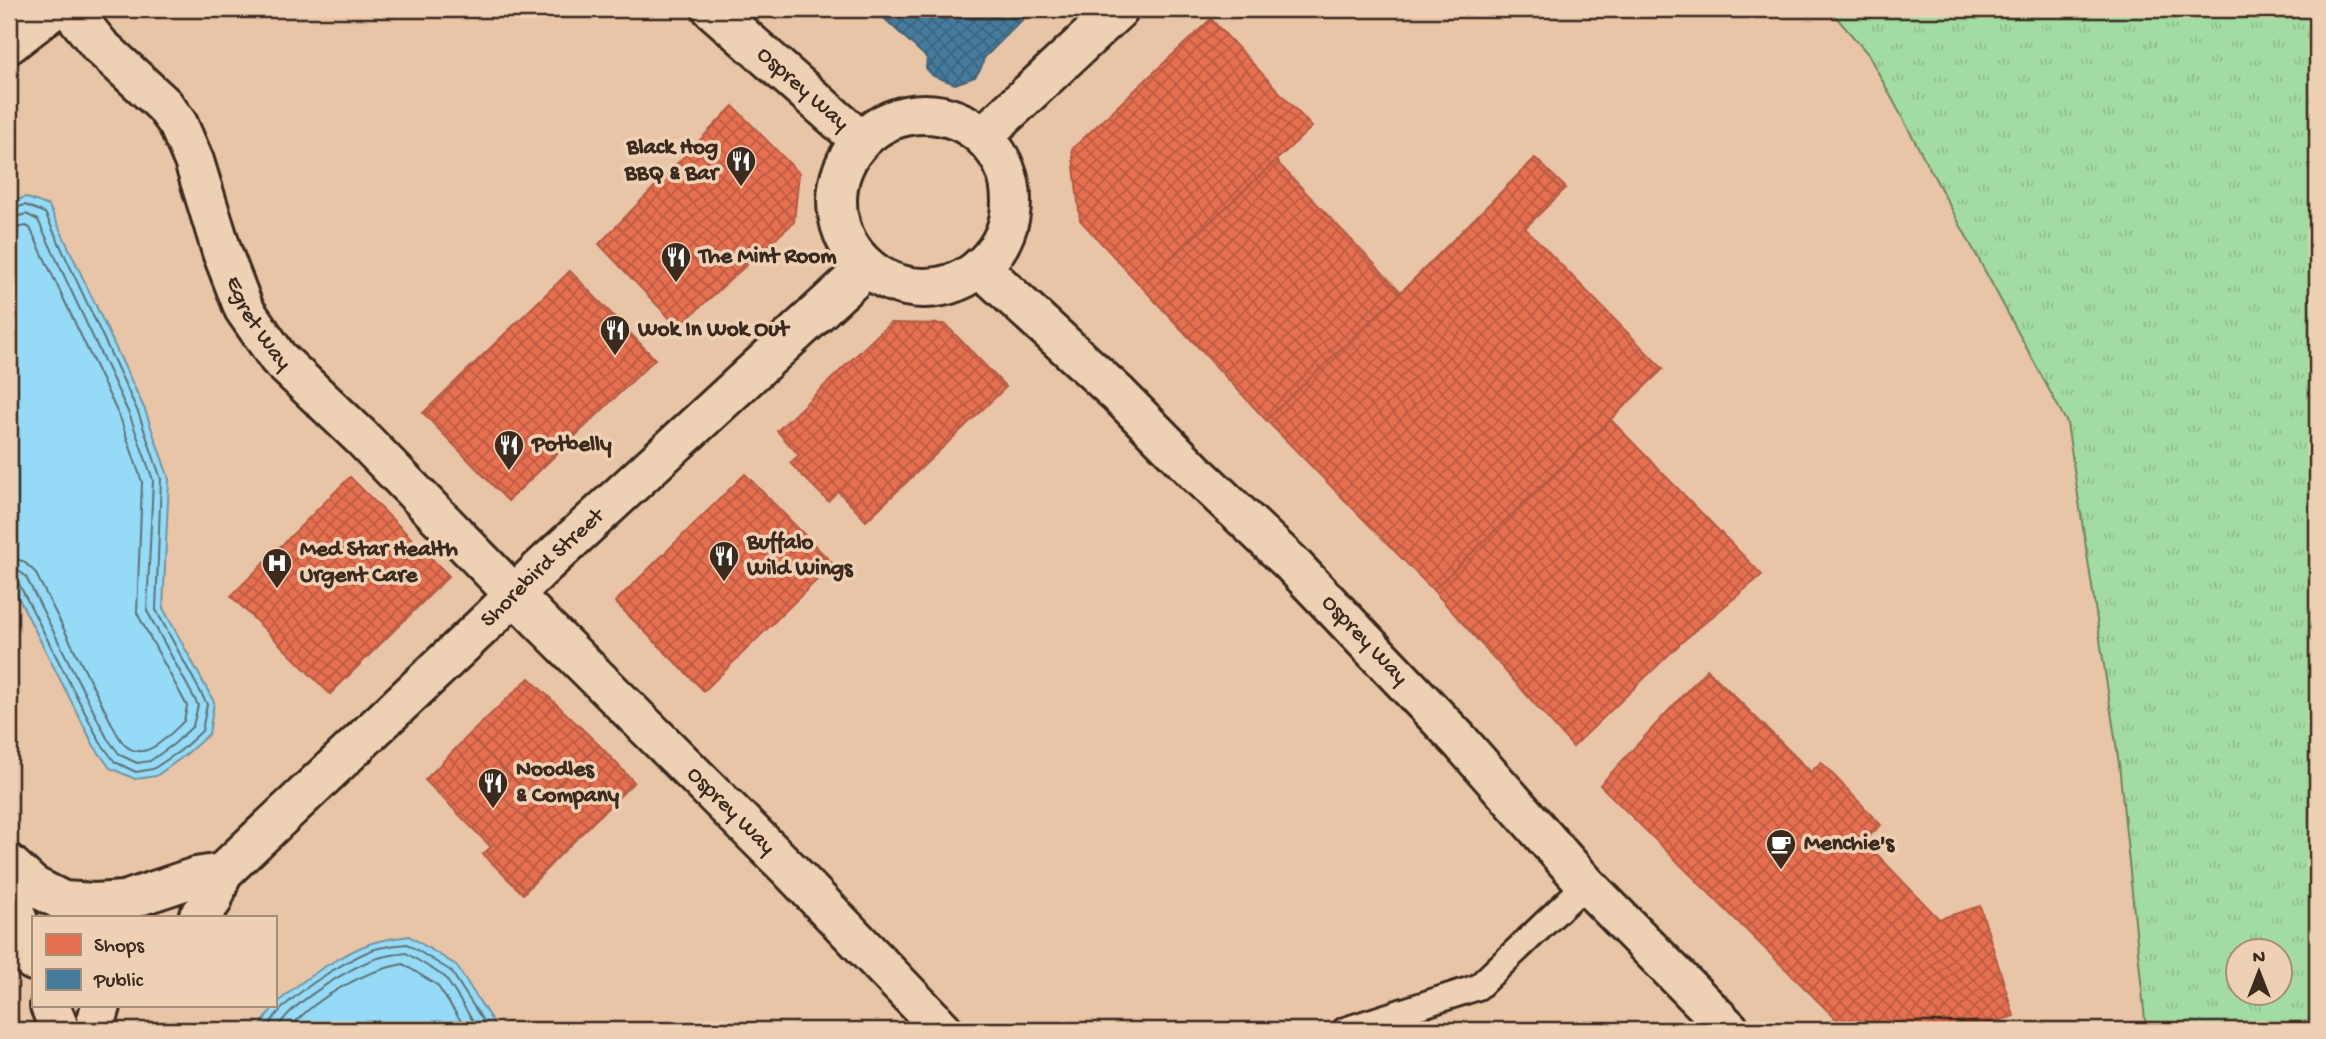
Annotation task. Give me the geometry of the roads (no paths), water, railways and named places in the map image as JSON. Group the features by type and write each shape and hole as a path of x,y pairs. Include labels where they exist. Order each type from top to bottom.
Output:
{"street":[{"path":"9,44 54,9"},
{"name":"Egret Way","path":"70,9 100,46 164,105 178,124 194,161 222,253 244,309 278,358 361,437 516,594"},
{"name":"Osprey Way","path":"712,9 860,140"},
{"path":"983,136 1119,9"},
{"path":"934,114 960,122 983,136 1001,160 1010,187 1010,217 999,244 980,267 954,282 923,288 893,282 867,267 849,245 838,219 836,191 844,164 860,140 881,124 907,115 934,114"},
{"name":"Shorebird Street","path":"200,916 212,901 222,873 867,267"},
{"name":"Osprey Way","path":"980,267 1118,394 1290,562 1400,676 1586,884 1730,1030"},
{"name":"Osprey Way","path":"516,594 789,869 943,1030"},
{"path":"9,864 33,886 63,901 95,903 124,901 196,877 222,873"},
{"path":"9,897 32,958"},
{"path":"50,1007 60,1030"},
{"path":"94,1030 101,1007"}],"lane":[{"path":"1345,1030 1478,987 1586,884"}],"water":[{"path":"25,197 49,206 145,410 169,479 163,608 214,702 209,734 156,776 135,779 110,768 94,746 9,579 9,204"},
{"path":"409,936 456,965 498,1030 260,1030 277,1004 307,978 359,948"}],"place":[{"name":"Black Hog BBQ & Bar","path":"741,188"},
{"name":"The Mint Room","path":"676,284"},
{"name":"Wok In Wok Out","path":"615,357"},
{"name":"Potbelly","path":"509,472"},
{"name":"Buffalo Wild Wings","path":"724,583"},
{"name":"Med Star Health Urgent Care","path":"277,590"},
{"name":"Noodles & Company","path":"493,810"},
{"name":"Menchie's","path":"1781,871"}]}
